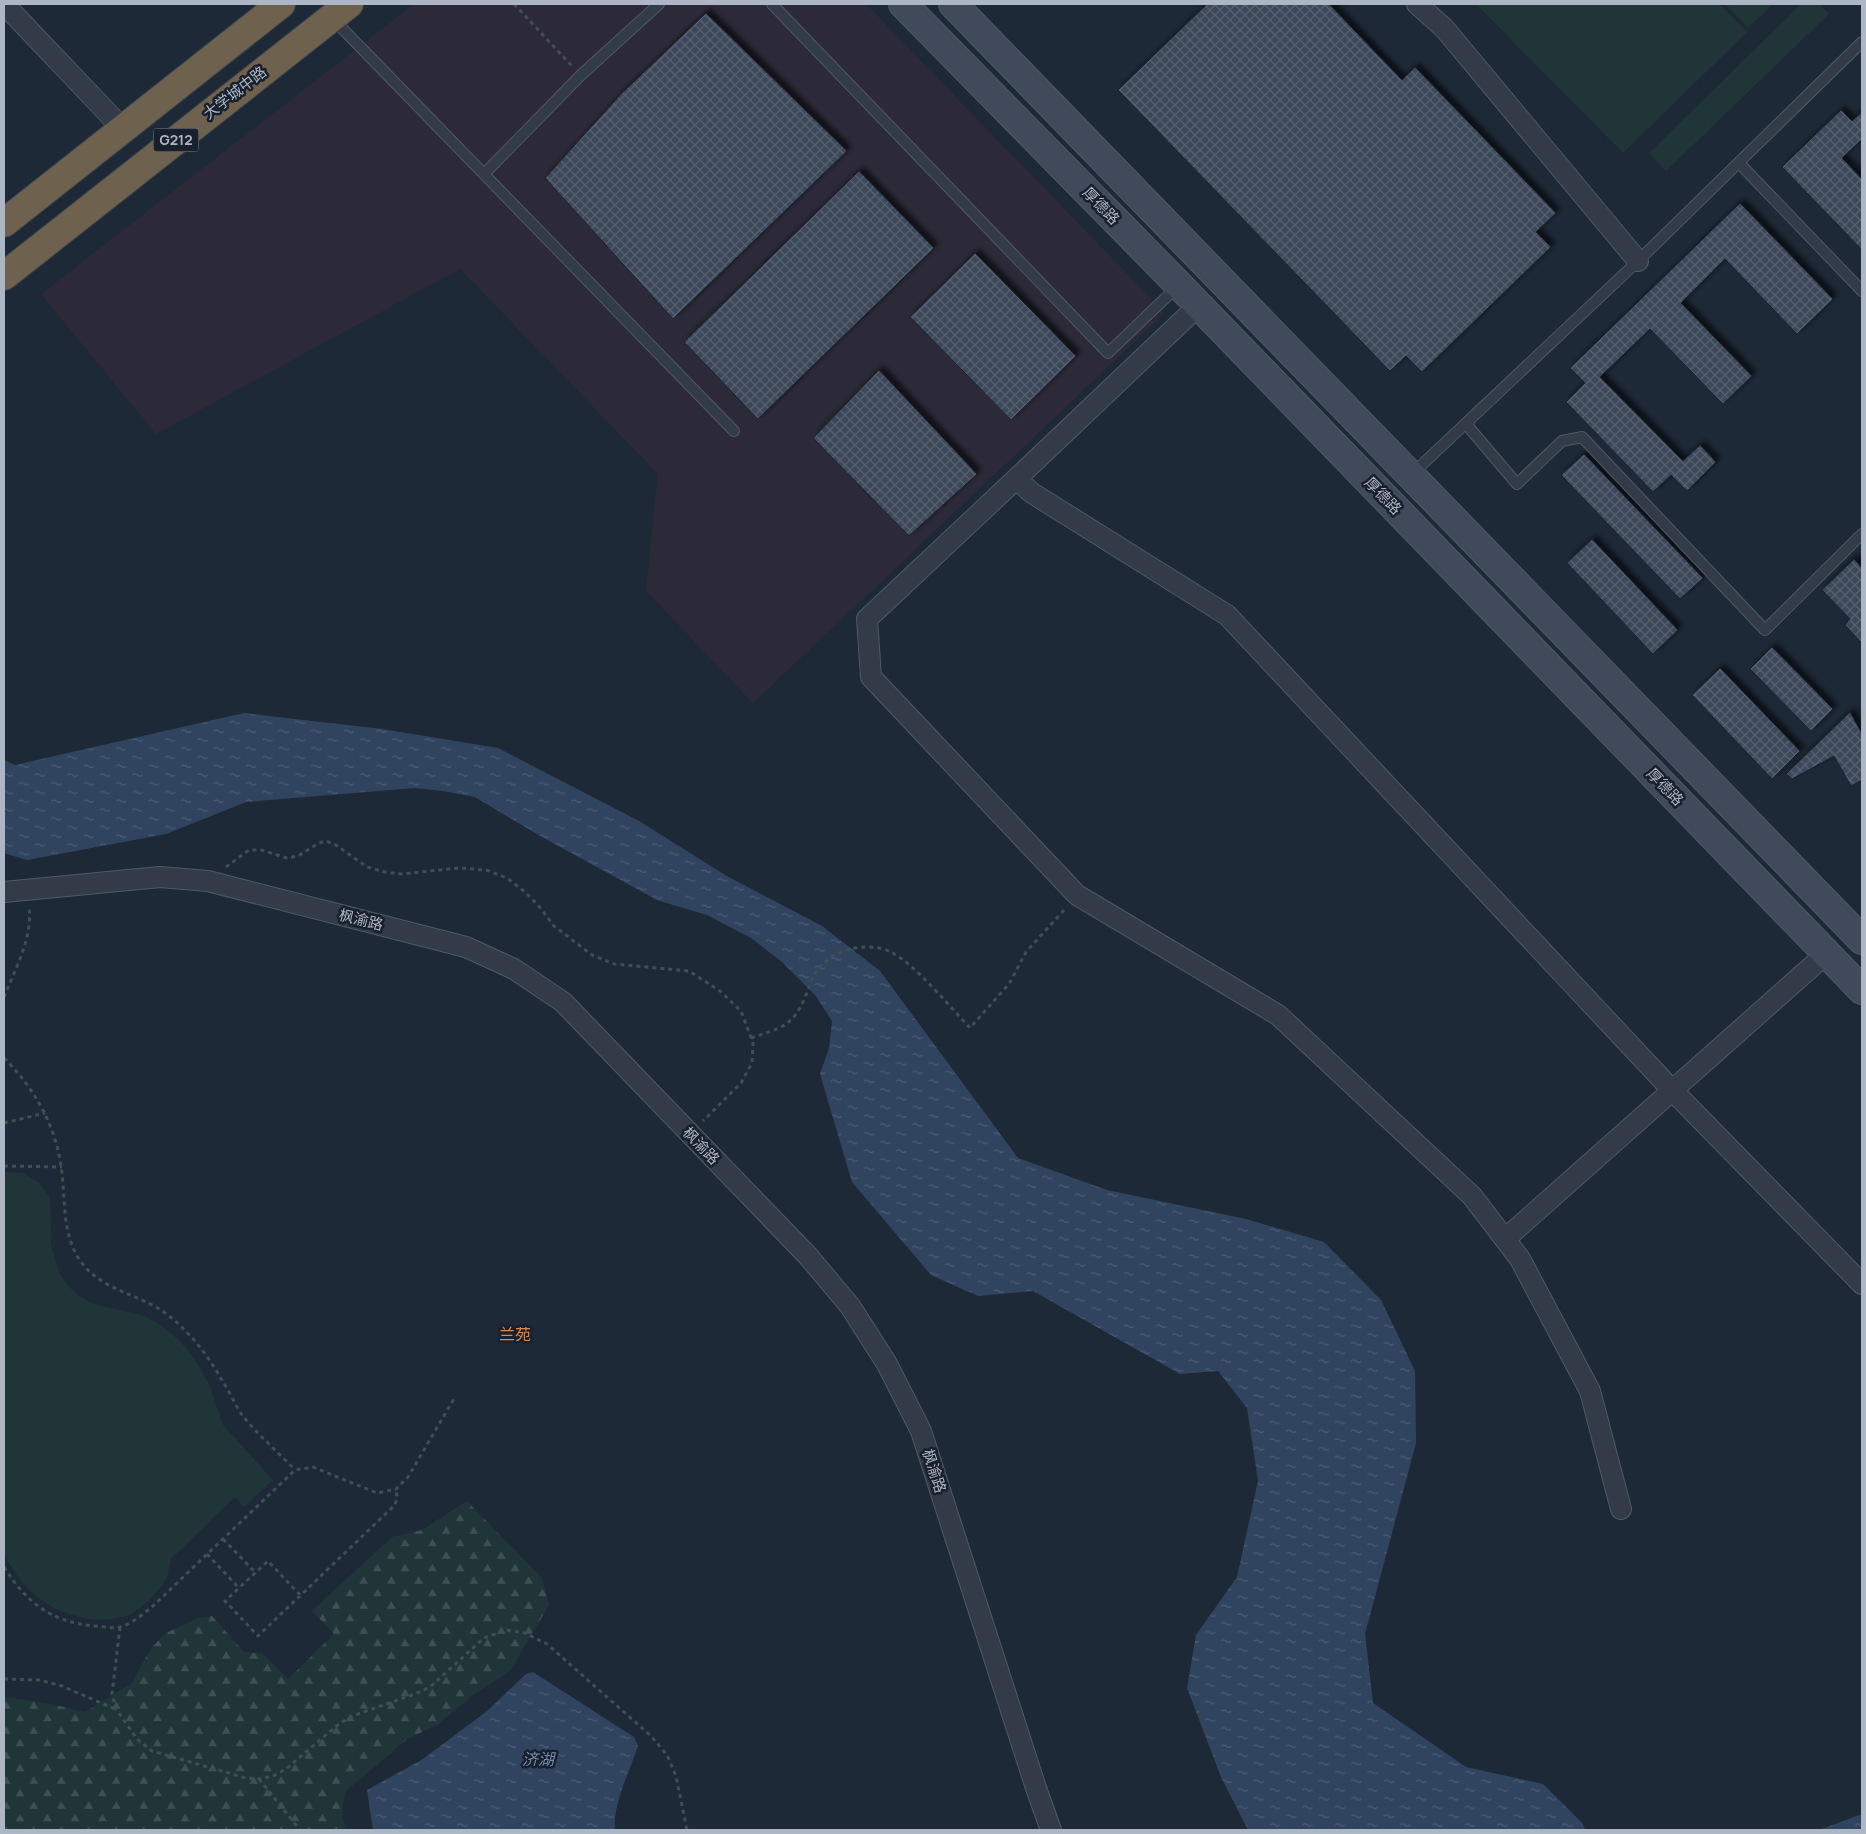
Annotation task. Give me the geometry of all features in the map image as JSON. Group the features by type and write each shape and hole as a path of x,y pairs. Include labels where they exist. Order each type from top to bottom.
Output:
{"highway":[{"name":"G212","path":"4,222 281,4"},
{"name":"大学城中路","path":"4,276 340,11"}],"main road":[{"name":"厚德路","path":"903,4 1179,285 1862,990"},
{"path":"954,4 1862,940"}],"street":[{"path":"4,4 123,128"},
{"path":"1417,4 1444,28 1638,262"},
{"path":"1198,306 867,620 871,676 1077,896 1278,1015 1472,1196 1520,1259 1590,1391 1621,1509"},
{"path":"1016,479 1032,492 1227,615 1672,1090 1862,1284"},
{"name":"枫渝路","path":"4,892 160,877 208,881 466,947 514,969 563,1002 808,1256 850,1306 887,1364 921,1432 1036,1788 1052,1830"},
{"path":"1504,1239 1827,953"}],"lane":[{"path":"484,174 581,75 659,4"},
{"path":"772,4 1108,353 1179,285"},
{"path":"340,11 484,174 734,431"},
{"path":"1410,476 1638,262 1862,42"},
{"path":"1739,163 1862,291"},
{"path":"1466,424 1517,484 1562,441 1582,437 1765,630 1862,534"}],"path":[{"path":"514,4 581,75"},
{"path":"208,881 249,850 261,850 287,858 298,856 319,843 326,841 336,845 367,867 385,872 402,874 459,868 486,870 507,878 524,890 554,926 592,955 614,964 689,971 720,991 741,1011 753,1043 752,1063 741,1082 690,1134"},
{"path":"4,997 28,934 30,920 26,889"},
{"path":"751,1038 778,1029 791,1021 801,1008 815,974 827,960 839,952 858,947 873,947 890,951 909,964 970,1028 1009,984 1026,952 1077,896"},
{"path":"4,1058 19,1073 45,1113 55,1137 62,1167 64,1211 71,1240 80,1259 96,1276 113,1289 166,1313 186,1330 206,1355 242,1415 295,1470"},
{"path":"4,1123 45,1113"},
{"path":"4,1166 62,1167"},
{"path":"4,1567 16,1586 33,1603 55,1616 78,1624 120,1627 136,1619 153,1606 295,1470 313,1467 377,1493 396,1489 408,1477 455,1397"},
{"path":"300,1595 268,1560 225,1601 258,1636 395,1505 398,1498 396,1489"},
{"path":"223,1539 255,1572"},
{"path":"207,1554 239,1588"},
{"path":"120,1627 112,1694 116,1709 137,1739 152,1751 246,1778 273,1776 286,1769 340,1724 355,1715 430,1687 484,1638 506,1630 525,1632 547,1644 651,1736 667,1755 676,1776 687,1830"},
{"path":"4,1679 39,1680 62,1686 116,1709"},
{"path":"259,1778 300,1830"}],"shaded area":[{"path":"414,4 866,4 1165,313 753,703 646,591 658,474 460,269 156,434 41,294"}],"green space":[{"path":"1476,4 1719,4 1747,32 1623,153"},
{"path":"1725,4 1773,4 1748,28"},
{"path":"1801,4 1820,4 1829,14 1666,171 1649,153"},
{"path":"4,1172 23,1173 40,1183 50,1198 51,1244 59,1273 67,1285 79,1296 93,1304 141,1315 156,1322 172,1334 188,1350 209,1384 223,1425 273,1480 244,1507 235,1497 171,1559 168,1574 156,1594 136,1611 122,1617 100,1620 88,1619 65,1613 55,1608 36,1596 27,1587 14,1571 4,1554"},
{"path":"467,1501 542,1578 549,1605 510,1671 473,1695 437,1725 407,1739 345,1792 342,1811 345,1830 4,1830 4,1697 47,1703 85,1712 132,1683 151,1648 166,1633 198,1618 212,1616 244,1652 262,1653 288,1679 334,1634 312,1611 392,1537 422,1530"}],"water":[{"path":"244,713 382,729 498,748 639,821 725,875 822,926 880,971 1018,1158 1107,1190 1246,1219 1324,1242 1381,1300 1415,1371 1416,1443 1365,1634 1373,1703 1466,1767 1543,1784 1583,1824 1585,1830 1248,1830 1221,1777 1187,1688 1196,1635 1237,1577 1258,1481 1247,1408 1218,1371 1180,1374 1033,1291 978,1296 931,1275 852,1182 820,1074 829,1048 832,1021 816,996 782,962 751,938 707,915 657,900 542,837 475,797 443,791 415,788 246,802 166,834 27,860 4,853 4,760 15,765"},
{"name":"济湖","path":"533,1672 634,1737 638,1746 622,1788 616,1810 615,1830 373,1830 367,1790 423,1759 487,1711 526,1674"},
{"path":"1862,1814 1862,1830 1819,1830"}],"building":[{"path":"1207,4 1329,4 1402,80 1415,67 1556,213 1536,232 1551,247 1422,372 1406,356 1390,371 1118,90"},
{"path":"706,13 847,151 673,319 545,178 621,94"},
{"path":"1841,110 1852,121 1862,112 1862,139 1842,158 1862,179 1862,250 1782,167"},
{"path":"859,171 934,248 758,419 684,342"},
{"path":"1740,203 1833,299 1797,334 1725,259 1681,303 1752,376 1723,404 1650,329 1600,377 1683,461 1700,445 1716,462 1687,491 1671,475 1653,492 1566,402 1585,383 1570,368"},
{"path":"975,253 1076,356 1011,420 910,317"},
{"path":"879,370 977,474 909,536 813,438"},
{"path":"1584,454 1703,578 1680,599 1561,475"},
{"path":"1592,539 1678,630 1653,654 1567,563"},
{"path":"1854,559 1862,568 1862,643 1845,625 1850,619 1822,590"},
{"path":"1772,647 1833,709 1811,731 1750,669"},
{"path":"1720,668 1800,751 1772,779 1692,695"},
{"path":"1850,712 1862,734 1862,780 1851,786 1834,756 1792,779 1786,774"}],"district":[{"name":"兰苑","path":"515,1334"}]}
